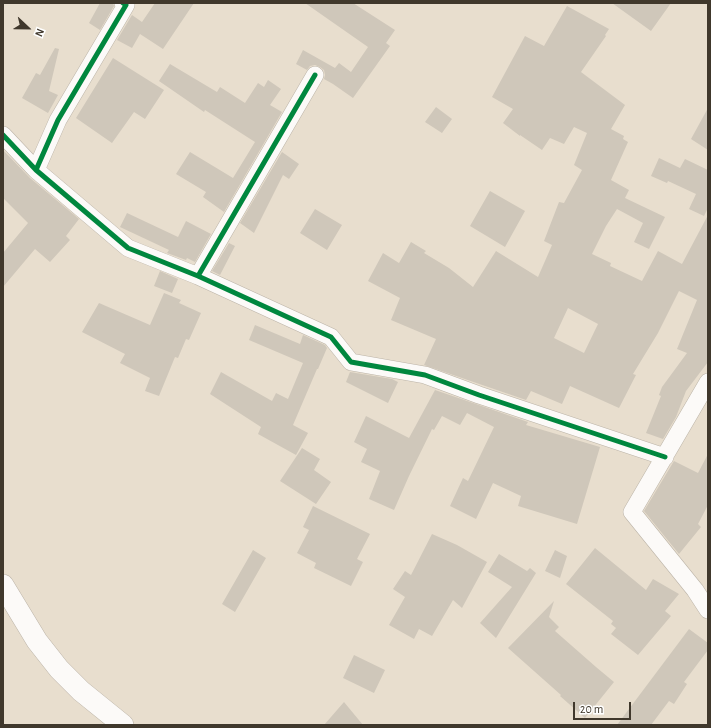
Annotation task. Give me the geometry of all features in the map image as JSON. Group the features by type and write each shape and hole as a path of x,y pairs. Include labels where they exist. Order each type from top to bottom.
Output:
{"street":[{"path":"36,170 58,120 126,5 124,3"},
{"path":"198,276 315,75"},
{"path":"3,135 36,170 128,248 198,276 331,337 351,362 425,375 479,395 665,457"},
{"path":"708,382 632,512 695,590 708,610"},
{"path":"3,585 37,641 59,669 81,691 123,725"}],"building":[{"path":"100,3 113,3 114,6 100,30 89,23"},
{"path":"155,3 194,3 163,49 140,34 132,48 117,40 132,15 142,22"},
{"path":"305,3 353,3 395,30 386,43 390,46 353,98 324,79 324,70 320,67 315,65 310,66 307,70 296,64 303,50 335,68 339,63 351,72 368,47"},
{"path":"612,3 671,3 651,31"},
{"path":"567,6 609,29 605,35 606,36 581,72 625,105 611,129 624,136 623,139 628,142 611,180 629,190 625,198 665,217 649,249 634,242 643,223 617,209 606,226 592,254 611,263 610,266 642,281 658,251 682,264 708,215 708,362 686,391 676,417 663,439 646,433 661,396 659,395 662,387 687,353 677,349 697,300 679,291 658,333 633,374 636,375 619,408 570,386 562,404 531,391 526,400 424,365 436,339 391,320 400,298 368,281 383,253 399,263 411,242 426,251 424,253 449,268 473,287 496,251 538,277 552,245 544,241 559,202 564,203 582,170 574,165 587,133 574,127 564,144 550,138 542,150 503,123 513,109 492,97 525,36 544,46","holes":["568,308 598,324 584,353 554,338"]},
{"path":"55,48 59,49 49,91 58,95 48,113 22,98 36,73 40,75"},
{"path":"113,58 164,90 145,119 134,112 112,143 76,118"},
{"path":"170,64 217,92 220,87 245,103 258,83 264,87 268,80 281,89 270,105 282,112 224,212 203,197 206,192 176,174 190,152 233,178 255,142 205,110 204,112 159,81"},
{"path":"436,107 452,119 442,133 425,122"},
{"path":"708,108 708,150 691,139"},
{"path":"3,150 30,178 79,219 66,236 70,240 50,262 35,249 3,287 3,253 28,223 3,198"},
{"path":"282,152 299,164 289,179 283,175 254,233 240,223"},
{"path":"659,158 680,168 685,159 708,170 708,208 704,216 689,209 696,194 668,181 667,183 651,176"},
{"path":"490,191 525,211 505,247 470,226"},
{"path":"315,209 342,225 327,250 300,233"},
{"path":"127,213 178,237 186,221 211,234 195,262 187,258 186,260 167,253 169,250 120,227"},
{"path":"229,243 235,246 220,275 212,271"},
{"path":"160,271 178,279 172,293 154,286"},
{"path":"164,293 181,300 179,303 201,313 189,340 186,339 178,358 175,357 159,396 145,391 150,378 120,363 125,354 82,332 99,303 150,325"},
{"path":"255,325 300,344 303,335 325,345 327,348 293,425 308,433 296,455 258,434 261,427 210,394 221,372 272,401 276,393 288,399 303,363 249,340"},
{"path":"350,372 392,379 398,382 388,403 346,382"},
{"path":"435,390 528,422 526,425 600,447 577,524 518,506 521,496 493,483 476,519 450,506 463,478 468,481 494,427 467,413 460,425 442,416 434,430 432,429 394,510 369,499 380,471 361,462 367,449 354,442 366,416 409,438"},
{"path":"302,448 320,459 314,470 331,482 316,504 280,481"},
{"path":"708,454 708,505 698,524 701,527 679,554 644,511 674,461 698,473"},
{"path":"313,506 370,534 357,559 363,562 351,586 314,568 316,563 297,553 309,530 303,527"},
{"path":"432,534 457,545 487,562 462,608 453,600 432,636 419,629 414,639 389,625 405,597 393,589 405,571 411,575"},
{"path":"595,548 646,590 653,579 679,594 665,611 671,616 638,655 611,634 616,628 611,624 613,621 566,584"},
{"path":"253,550 266,558 235,612 222,604"},
{"path":"555,550 567,556 560,578 545,571"},
{"path":"499,554 527,571 530,568 536,573 496,638 480,623 512,587 488,572"},
{"path":"554,601 549,617 559,627 555,631 614,682 585,718 508,648"},
{"path":"689,629 708,643 708,650 684,682 687,684 674,704 669,701 651,725 617,725"},
{"path":"354,655 385,670 374,693 343,678"},
{"path":"344,702 363,725 324,725"}],"cycle path":[{"path":"36,170 58,120 126,5 123,3"},
{"path":"198,276 315,75"},
{"path":"3,135 36,170 128,248 198,276 331,337 351,362 425,375 479,395 665,457"}]}
